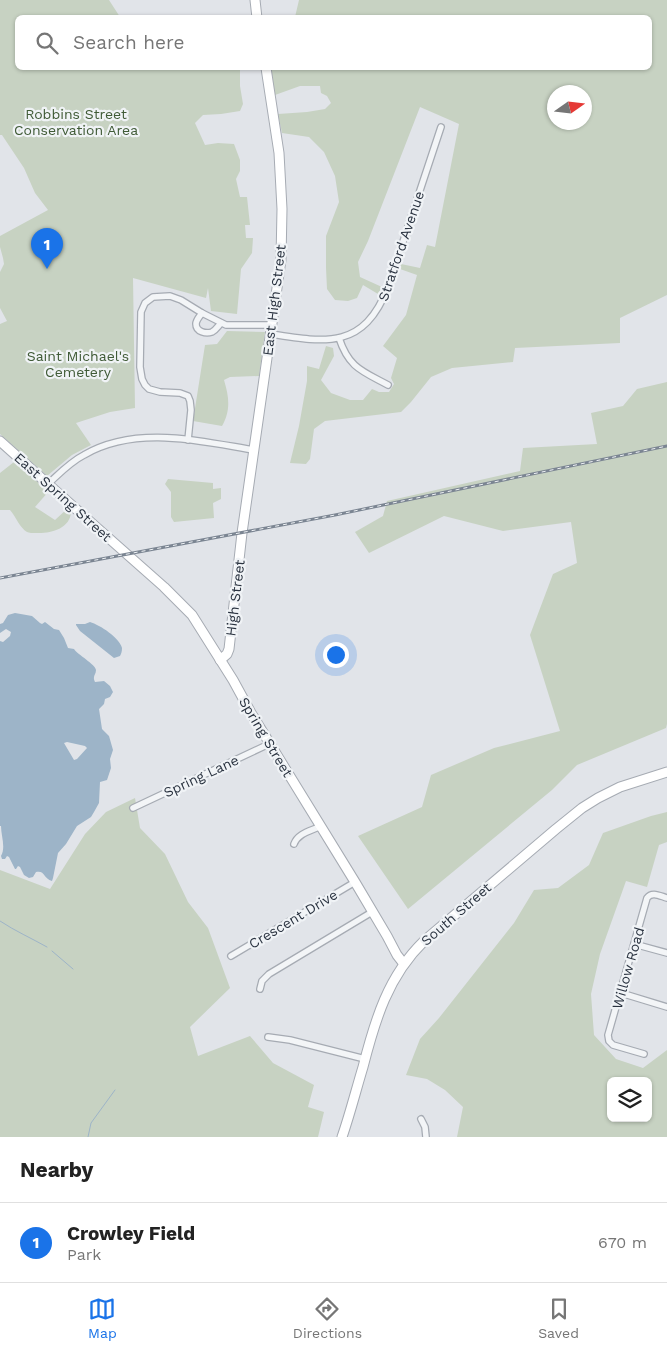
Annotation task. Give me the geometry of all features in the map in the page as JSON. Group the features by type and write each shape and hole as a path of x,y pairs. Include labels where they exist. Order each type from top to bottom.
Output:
{"main road":[{"path":"254,0 257,15"},
{"name":"East High Street","path":"242,533 281,260 282,209 278,142 266,70"},
{"name":"East Spring Street","path":"0,441 126,554"},
{"name":"High Street","path":"220,660 227,654 228,649 242,533"},
{"name":"Spring Street","path":"126,554 164,587 192,615 355,882 398,958 406,960"},
{"name":"South Street","path":"342,1137 376,1019 391,985 406,960 424,941 582,808 620,787 667,772"}],"street":[{"name":"Stratford Avenue","path":"221,322 226,325 272,330 314,340 339,338 362,326 374,314 382,302 441,126"},
{"path":"188,440 191,410 189,398 183,393 149,389 142,379 141,312 148,300 164,296 176,297 221,322 211,332 200,331 196,326 202,313"},
{"path":"339,338 347,356 355,366 388,385"},
{"path":"48,484 78,458 91,451 123,441 158,437 254,450"},
{"name":"Spring Lane","path":"133,808 269,744"},
{"path":"294,844 300,836 321,826"},
{"name":"Crescent Drive","path":"231,956 355,882"},
{"name":"Willow Road","path":"644,1054 615,1046 609,1041 608,1033 647,898 654,894 667,898"},
{"path":"260,989 262,981 269,974 372,912"},
{"path":"634,944 667,953"},
{"path":"621,993 667,1007"},
{"path":"268,1037 290,1040 365,1059"},
{"path":"421,1119 425,1127 426,1137"}],"green space":[{"path":"0,0 109,0 119,15 15,15 15,70 240,70 243,104 240,111 203,115 195,123 205,145 218,143 234,144 240,160 240,171 236,179 240,197 247,197 250,225 245,225 246,238 253,238 252,253 241,269 237,314 211,311 208,288 206,298 133,278 135,408 110,412 76,423 91,445 72,455 47,476 0,434 0,324 7,321 0,308 0,272 4,264 0,247 0,236 48,210 35,193 24,168 2,135 0,135"},
{"path":"299,0 667,0 667,295 620,318 620,343 515,348 513,362 452,368 431,377 401,412 325,421 314,429 310,459 306,464 290,463 307,381 307,366 319,369 326,346 333,348 334,356 321,380 331,393 350,400 363,400 372,389 379,392 389,392 394,384 391,378 397,358 383,346 406,315 417,275 400,269 401,264 420,268 427,245 435,247 459,124 420,107 358,262 360,277 382,287 378,294 363,285 357,298 348,301 335,300 327,289 326,236 339,202 335,176 324,152 309,137 282,133 278,114 325,109 331,103 327,96 321,93 320,86 300,86 275,95 270,70 652,70 652,15 295,15"},
{"path":"227,331 265,332 259,376 230,377 224,380 228,403 227,414 222,426 193,421 205,345 217,344"},
{"path":"667,382 666,728 577,765 552,790 408,909 358,836 422,807 431,775 494,748 560,731 530,635 553,574 577,563 571,522 503,531 444,516 369,553 355,532 383,516 387,501 520,471 523,448 597,444 591,413 623,406 637,389"},
{"path":"14,462 49,491 35,507 55,520 68,508 71,512 67,523 47,533 28,532 22,528 10,510 0,510 0,473"},
{"path":"168,479 213,483 213,489 221,488 221,499 213,503 214,518 174,522 171,517 171,492 165,484"},
{"path":"135,798 140,828 165,854 188,902 208,928 230,988 190,1027 198,1056 250,1036 273,1063 314,1085 308,1107 324,1112 318,1137 0,1137 0,870 50,889 85,834 106,812"},
{"path":"667,812 667,842 659,845 647,887 626,881 600,954 591,994 594,1035 616,1059 643,1068 667,1050 667,1137 457,1137 463,1107 445,1090 427,1079 406,1075 420,1039 439,1018 514,923 534,890 558,888 589,865 603,833"}],"water":[{"path":"15,613 32,616 40,623 45,622 54,629 59,630 68,648 74,649 95,668 95,682 104,681 113,692 110,697 105,699 104,704 99,709 102,729 109,736 113,750 110,759 111,768 107,780 100,782 99,803 91,817 77,826 58,853 52,881 39,872 36,872 33,877 29,878 24,875 20,867 18,866 15,869 9,857 7,856 5,859 2,859 1,856 3,845 0,826 0,641 3,642 10,636 11,632 6,629 0,633 0,624 3,623 8,615","holes":["64,743 85,746 87,748 74,760"]},
{"path":"90,622 104,629 118,640 122,648 120,656 114,658 80,631 76,625"}],"waterway":[{"path":"0,921 47,947"},
{"path":"52,951 73,969"},
{"path":"88,1137 91,1123 115,1090"}],"railway":[{"path":"0,578 335,515 667,446"}],"place":[{"name":"Crowley Field","path":"47,269"}],"park label":[{"name":"Robbins Street Conservation Area","path":"76,122"},
{"name":"Saint Michael's Cemetery","path":"78,364"}]}
